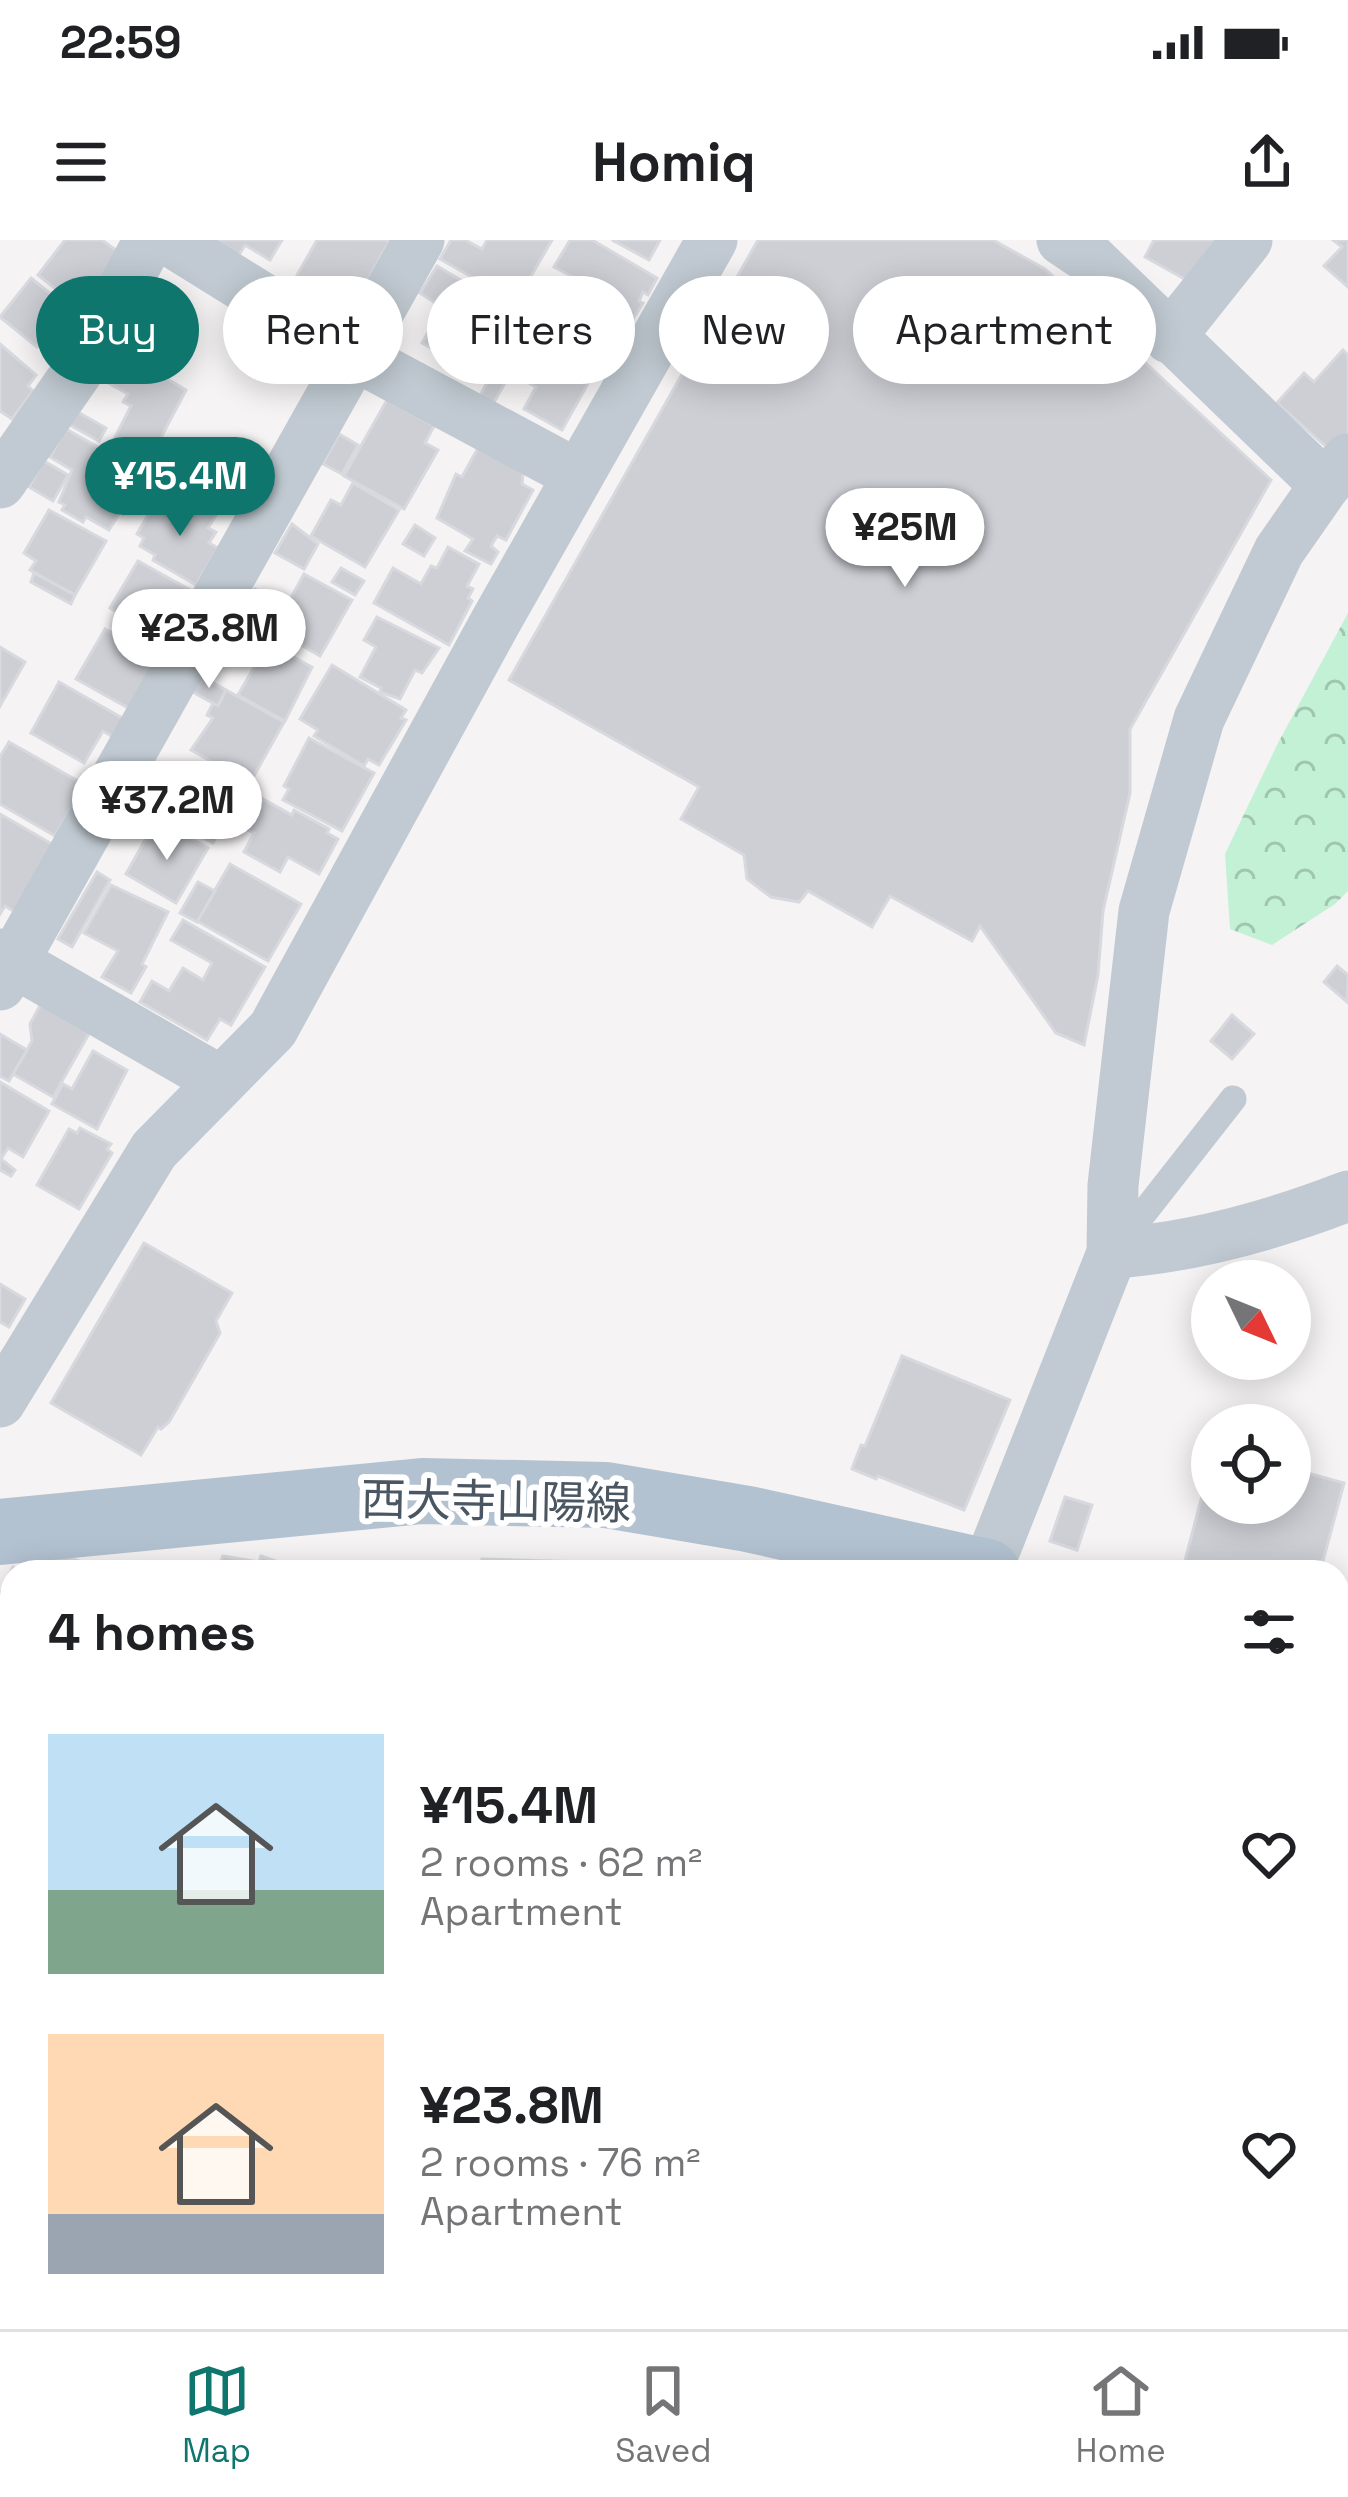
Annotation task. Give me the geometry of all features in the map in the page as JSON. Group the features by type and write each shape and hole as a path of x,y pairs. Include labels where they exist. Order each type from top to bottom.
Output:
{"main road":[{"name":"西大寺山陽線","path":"0,1532 422,1492 606,1495 748,1519 932,1560"}],"street":[{"path":"0,483 84,362 149,240"},
{"path":"169,240 227,276"},
{"path":"398,276 418,240"},
{"path":"0,1402 154,1150 273,1029 712,240"},
{"path":"991,1560 1112,1253 1113,1185 1144,911 1199,719 1279,551 1336,472 1169,338 1092,260 1062,240"},
{"path":"1169,338 1247,240"},
{"path":"403,381 578,475"},
{"path":"221,1081 4,967 337,384"},
{"path":"1112,1253 1158,1250 1297,1216 1348,1196"}],"lane":[{"path":"1112,1253 1233,1099"}],"green space":[{"path":"1348,613 1348,891 1272,945 1230,929 1225,854"}],"building":[{"path":"65,240 102,240 124,256 107,276 38,275"},
{"path":"203,240 282,240 270,260 245,245 236,260"},
{"path":"317,240 390,240 370,276 297,276"},
{"path":"451,240 465,240 482,249 487,240 552,240 531,276 470,276 440,259"},
{"path":"570,240 592,240 657,278 648,295 643,292 635,316 635,276 571,276 554,267"},
{"path":"612,240 660,240 649,260"},
{"path":"758,240 993,240 1052,276 853,276 853,384 1156,384 1156,373 1271,480 1130,729 1130,793 1103,911 1098,975 1084,1045 1056,1033 980,926 972,941 890,896 872,927 808,891 799,902 771,897 747,879 744,855 681,819 699,787 509,680 677,384 829,384 829,276 738,276"},
{"path":"1154,240 1223,240 1192,283 1145,257"},
{"path":"1333,240 1348,240 1348,287 1324,266 1342,247"},
{"path":"437,266 454,276 431,276"},
{"path":"31,278 36,282 36,346 0,317"},
{"path":"0,344 36,375 28,386 33,391 12,419 0,411"},
{"path":"1343,350 1348,355 1348,434 1330,450 1277,403 1304,373 1314,382"},
{"path":"110,384 176,384 186,390 146,466 110,447 131,406 123,402 128,394"},
{"path":"486,384 504,384 493,404 479,397"},
{"path":"531,384 588,384 562,430 524,409 536,387"},
{"path":"387,400 434,426 425,443 438,450 404,509 344,476"},
{"path":"76,411 106,428 99,441 68,424"},
{"path":"66,429 142,472 123,514 109,530 62,510 65,505 59,502 72,470 50,457"},
{"path":"339,434 358,445 342,474 323,464"},
{"path":"479,446 523,473 522,484 533,490 506,540 497,536 491,546 498,552 491,564 465,551 473,539 437,518 456,474 462,477"},
{"path":"44,461 68,475 53,501 29,487"},
{"path":"353,483 399,510 365,567 311,536 331,500 341,505"},
{"path":"157,499 182,513 190,500 216,515 208,528 216,532 209,543 218,548 196,585 153,560 155,555 140,546 144,538 137,534"},
{"path":"49,510 106,541 75,595 30,570 36,561 24,553"},
{"path":"292,524 318,544 304,569 275,553"},
{"path":"415,525 435,538 424,556 403,544"},
{"path":"448,547 479,564 467,586 473,589 468,598 472,601 449,645 374,603 393,568 421,584"},
{"path":"138,561 194,592 163,643 110,608"},
{"path":"341,568 364,581 355,595 332,582"},
{"path":"34,573 75,595 71,604 31,582"},
{"path":"304,574 352,600 320,656 280,633 276,625"},
{"path":"255,589 282,605 266,631 241,616"},
{"path":"377,617 439,648 422,673 415,670 400,699 360,677 376,647 364,640"},
{"path":"105,629 158,659 130,709 76,679"},
{"path":"268,643 312,667 285,721 238,695"},
{"path":"0,647 25,662 0,706"},
{"path":"332,665 406,710 401,718 406,720 379,765 368,759 364,766 314,736 318,730 300,719"},
{"path":"200,675 226,690 218,706 191,691"},
{"path":"59,682 124,719 113,737 103,731 84,763 31,733"},
{"path":"226,690 284,722 250,783 191,750 213,718 207,715 213,703 218,706"},
{"path":"309,738 374,773 342,831 283,800 289,789 284,786"},
{"path":"9,742 85,785 55,836 0,804 0,757"},
{"path":"203,763 244,785 213,843 162,815 188,768 198,773"},
{"path":"263,799 292,815 294,810 338,839 319,874 288,857 280,872 244,852 254,833 246,829"},
{"path":"0,814 52,844 15,912 5,906 0,914"},
{"path":"167,825 208,848 176,903 126,874 149,833 159,839"},
{"path":"230,864 301,904 268,961 197,921"},
{"path":"97,872 110,880 72,947 58,939"},
{"path":"198,882 215,891 197,922 180,913"},
{"path":"111,885 168,912 131,993 102,977 118,951 84,933"},
{"path":"183,920 265,967 231,1025 220,1019 207,1040 140,1002 152,981 169,991 183,968 203,980 212,963 171,940"},
{"path":"1337,966 1348,975 1347,1002 1324,982"},
{"path":"42,1002 95,1023 53,1097 13,1074 32,1041 30,1024"},
{"path":"1232,1015 1254,1034 1232,1059 1211,1041"},
{"path":"0,1034 27,1050 9,1081 0,1076"},
{"path":"93,1051 127,1070 97,1129 52,1104 63,1084 72,1089"},
{"path":"0,1082 49,1111 23,1157 8,1148 1,1159 15,1170 11,1176 0,1170"},
{"path":"80,1128 111,1144 107,1149 112,1153 79,1209 37,1185 69,1129 77,1133"},
{"path":"144,1243 232,1293 216,1321 220,1333 169,1422 158,1427 141,1455 51,1403"},
{"path":"0,1284 25,1299 9,1327 0,1322"},
{"path":"902,1356 1010,1400 964,1510 852,1469"},
{"path":"1311,1474 1344,1483 1323,1560 1185,1560 1195,1524 1311,1524"},
{"path":"1065,1497 1092,1505 1077,1550 1050,1541"},
{"path":"51,1553 76,1560 47,1560"}]}
